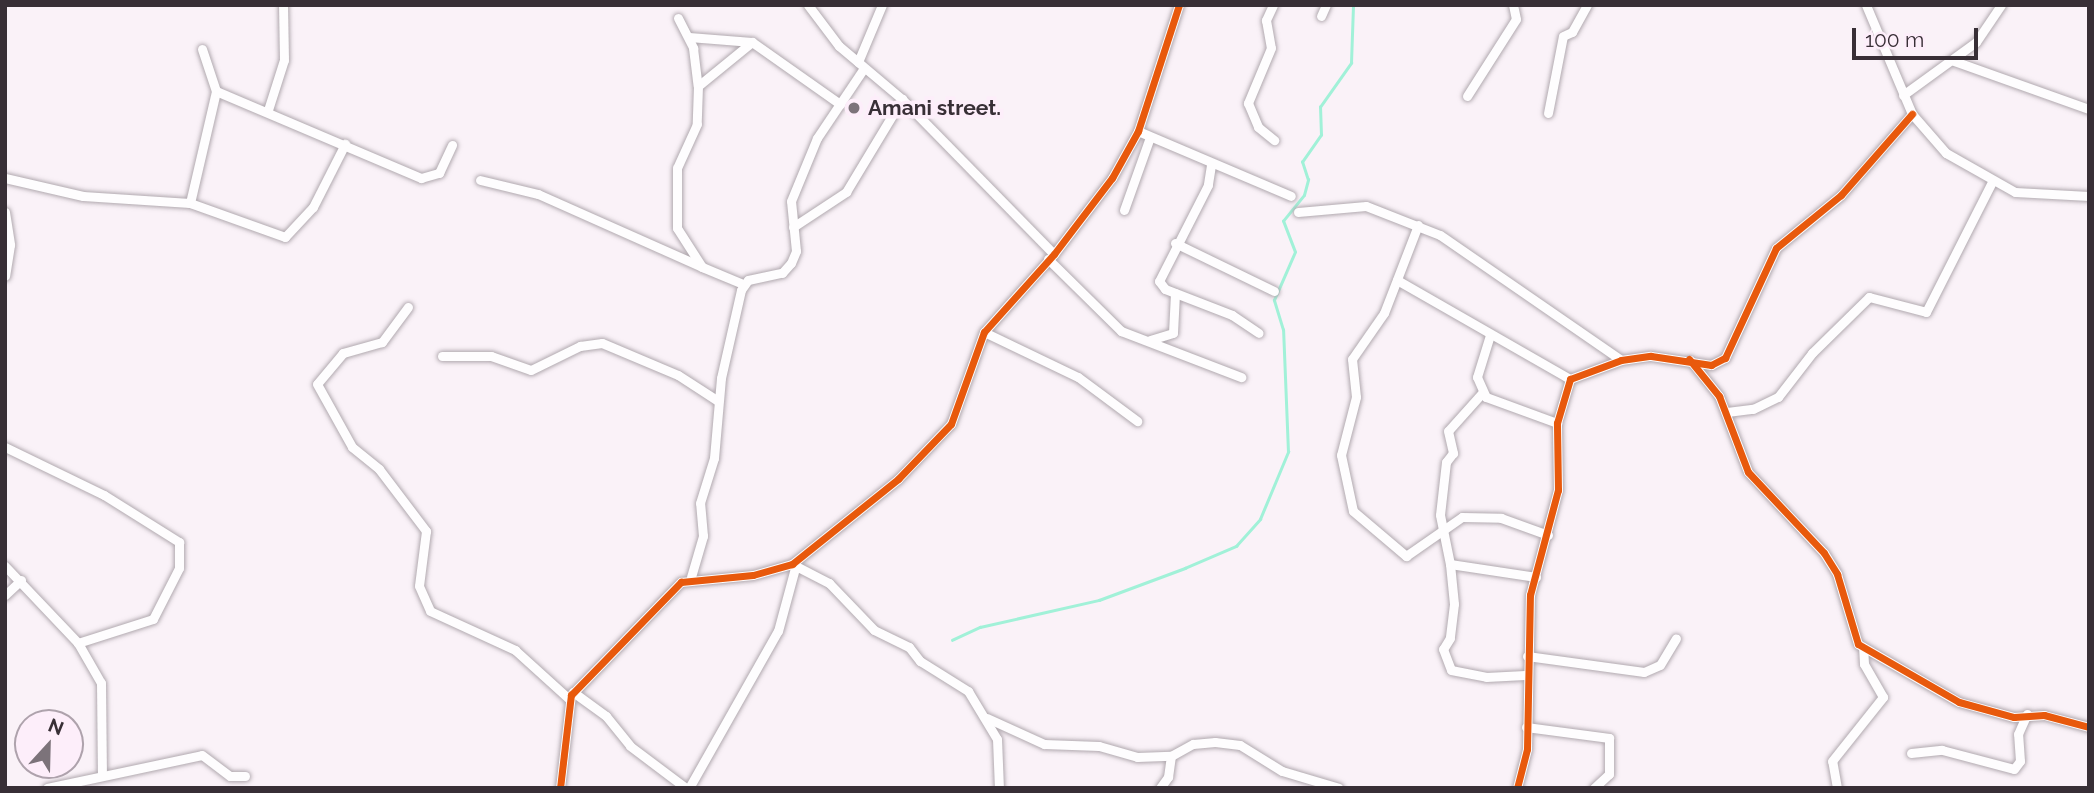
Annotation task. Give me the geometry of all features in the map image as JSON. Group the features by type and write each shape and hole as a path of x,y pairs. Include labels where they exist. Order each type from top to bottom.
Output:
{"street":[{"path":"268,110 284,60 283,5"},
{"path":"808,5 861,65 902,99 1114,325 1241,377"},
{"path":"480,180 538,194 743,284 787,270 796,251 791,201 817,138 840,104 861,65 882,5"},
{"path":"691,577 753,575 794,566 898,479 951,424 984,332 1051,256 1112,178 1138,131 1179,5"},
{"path":"1273,5 1266,20 1270,48 1248,103 1258,127 1274,140"},
{"path":"1321,16 1326,5"},
{"path":"1467,96 1516,19 1513,5"},
{"path":"1866,5 1912,114 1945,153 1992,183 2030,194 2089,196"},
{"path":"1903,95 1954,61 1976,42 2001,5"},
{"path":"1548,113 1563,36 1572,32 1583,7"},
{"path":"678,18 689,37 698,86 697,124 677,168 676,212 688,251 702,267"},
{"path":"689,37 752,42 840,104"},
{"path":"698,86 752,42"},
{"path":"190,203 216,91 202,49"},
{"path":"1954,61 2089,109"},
{"path":"216,91 268,110 426,179 439,173 453,145"},
{"path":"793,227 846,192 902,99"},
{"path":"1397,280 1570,379 1621,360 1689,359 1711,365 1725,358 1776,248 1841,195 1912,114"},
{"path":"1138,131 1211,165 1291,196"},
{"path":"1124,210 1150,137"},
{"path":"5,178 83,196 190,203 285,237 313,207 345,144"},
{"path":"1211,165 1208,185 1175,243 1158,281 1175,293 1232,315 1259,333"},
{"path":"1727,412 1753,409 1778,397 1812,353 1869,297 1926,312 1992,183"},
{"path":"1297,212 1366,206 1418,225 1461,247 1621,360"},
{"path":"5,212 10,245 5,276"},
{"path":"1418,225 1384,313 1352,359 1357,379 1342,455 1353,511 1406,556 1444,534 1462,517 1480,516 1548,535"},
{"path":"1175,243 1274,291"},
{"path":"560,788 571,695 691,577 703,536 700,503 714,458 718,401 743,284"},
{"path":"1148,341 1173,333 1175,293"},
{"path":"408,307 382,342 343,353 317,384 352,447 379,468 426,531 419,586 430,611 515,650 571,695 606,716 630,746 687,788 778,631 794,566"},
{"path":"984,332 1079,377 1138,421"},
{"path":"1490,335 1477,377 1483,392 1506,408 1557,423"},
{"path":"442,356 491,356 531,370 580,346 602,343 678,375 718,401"},
{"path":"1689,359 1727,412 1748,472 1824,552 1837,574 1851,634 1863,647 1959,702 2014,717 2027,714 2089,727"},
{"path":"1517,788 1526,727 1525,675 1536,577 1558,491 1557,423 1570,379"},
{"path":"1483,392 1448,431 1453,453 1446,462 1444,534 1454,604 1443,649 1451,670 1486,677 1525,675"},
{"path":"5,453 5,447 104,495 179,542 180,568 153,619 78,643"},
{"path":"1450,564 1536,577"},
{"path":"5,566 78,643 101,683 102,774"},
{"path":"794,566 829,583 874,630 957,681 987,718 1002,754 999,788"},
{"path":"5,595 21,580"},
{"path":"1527,656 1644,672 1660,665 1676,638"},
{"path":"1837,788 1832,761 1883,697 1864,664 1863,647"},
{"path":"1911,754 1942,750 2014,769 2020,761 2018,734 2027,714"},
{"path":"987,718 1044,744 1099,746 1137,757 1171,756 1193,744 1233,743 1282,771 1339,788"},
{"path":"1526,727 1609,738 1609,774 1594,788"},
{"path":"47,788 102,774 202,755 230,776 245,776"},
{"path":"1160,788 1168,777 1171,756"}],"waterway":[{"path":"952,640 980,627 1099,600 1185,568 1236,546 1260,519 1288,452 1283,330 1274,300 1295,252 1283,221 1304,195 1308,180 1302,162 1321,135 1320,107 1351,63 1353,5"}],"cycle path":[{"path":"560,788 571,695 681,582 753,575 792,564 898,479 951,424 984,332 1054,254 1112,178 1138,131 1179,5"},
{"path":"1517,788 1527,749 1530,595 1558,490 1557,423 1570,379 1621,360 1651,356 1711,365 1725,358 1776,248 1841,195 1912,114"},
{"path":"1689,359 1719,396 1748,472 1824,553 1837,574 1858,644 1959,702 2014,717 2044,715 2089,727"}],"place":[{"name":"Amani street.","path":"854,108"}]}
